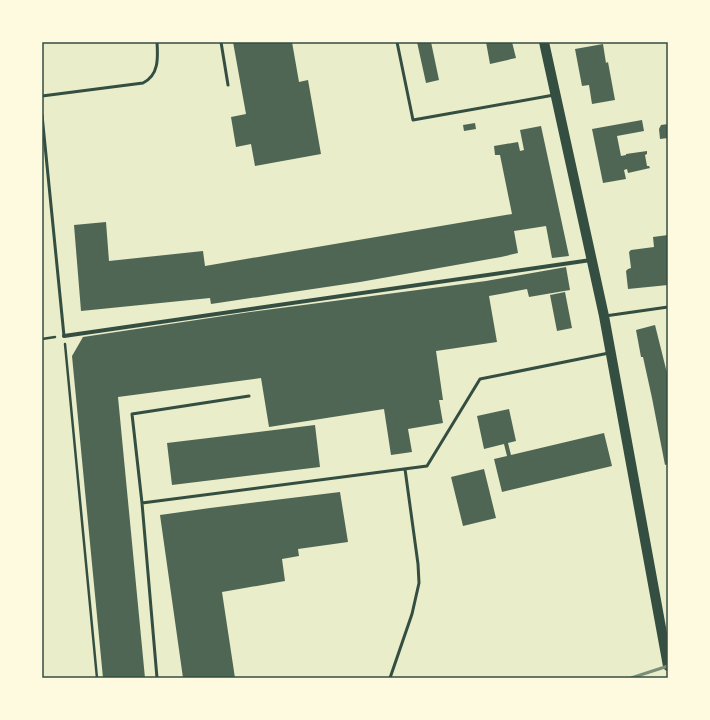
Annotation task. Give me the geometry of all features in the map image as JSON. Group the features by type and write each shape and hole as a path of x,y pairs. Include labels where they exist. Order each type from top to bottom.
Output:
{"main road":[{"path":"544,42 604,316 668,666"}],"street":[{"path":"64,336 591,260"}],"lane":[{"path":"42,96 143,83 150,80 154,74 158,58 157,42"},
{"path":"221,42 228,85"},
{"path":"397,42 413,120 556,95"},
{"path":"42,115 64,336"},
{"path":"604,316 668,307"},
{"path":"142,503 427,466 480,379 611,353"},
{"path":"157,678 142,503 132,414 249,396"},
{"path":"390,678 412,614 418,583 418,564 405,469"}],"path":[{"path":"42,339 64,336 97,678"}],"building":[{"path":"233,42 292,42 299,82 308,80 321,154 255,166 251,144 236,147 231,117 246,114"},
{"path":"417,42 431,42 439,80 426,83"},
{"path":"486,42 512,42 516,58 490,64"},
{"path":"603,44 615,100 592,104 589,85 582,86 575,49"},
{"path":"642,120 644,131 617,136 621,156 647,151 647,154 645,155 647,166 650,168 628,173 627,169 624,170 626,179 603,183 592,129"},
{"path":"475,123 476,129 464,131 463,125"},
{"path":"668,124 668,138 660,139 659,129 661,125"},
{"path":"541,126 569,256 552,258 546,226 514,231 518,253 501,257 360,282 211,304 210,298 81,311 74,225 106,222 109,261 203,251 205,266 512,214 500,155 495,155 494,146 518,142 520,151 524,150 520,130"},
{"path":"668,235 668,285 628,289 626,271 631,268 629,252 631,250 654,247 653,237"},
{"path":"566,267 570,290 529,297 527,289 489,296 497,342 436,351 443,400 439,400 443,423 408,429 412,452 391,455 384,409 269,427 261,378 118,397 145,678 103,678 72,356 83,337 250,312 486,281"},
{"path":"565,292 572,328 557,331 550,295"},
{"path":"655,325 668,377 668,464 665,465 652,398 643,357 641,357 636,330"},
{"path":"509,409 516,441 508,443 511,455 604,433 612,466 502,492 494,459 507,456 504,444 484,449 477,416"},
{"path":"315,425 320,467 172,485 167,443"},
{"path":"484,469 496,518 463,526 451,477"},
{"path":"340,492 348,542 298,549 299,556 282,559 285,581 222,592 235,678 183,678 160,515"}],"railway":[{"path":"631,678 668,666"}]}
